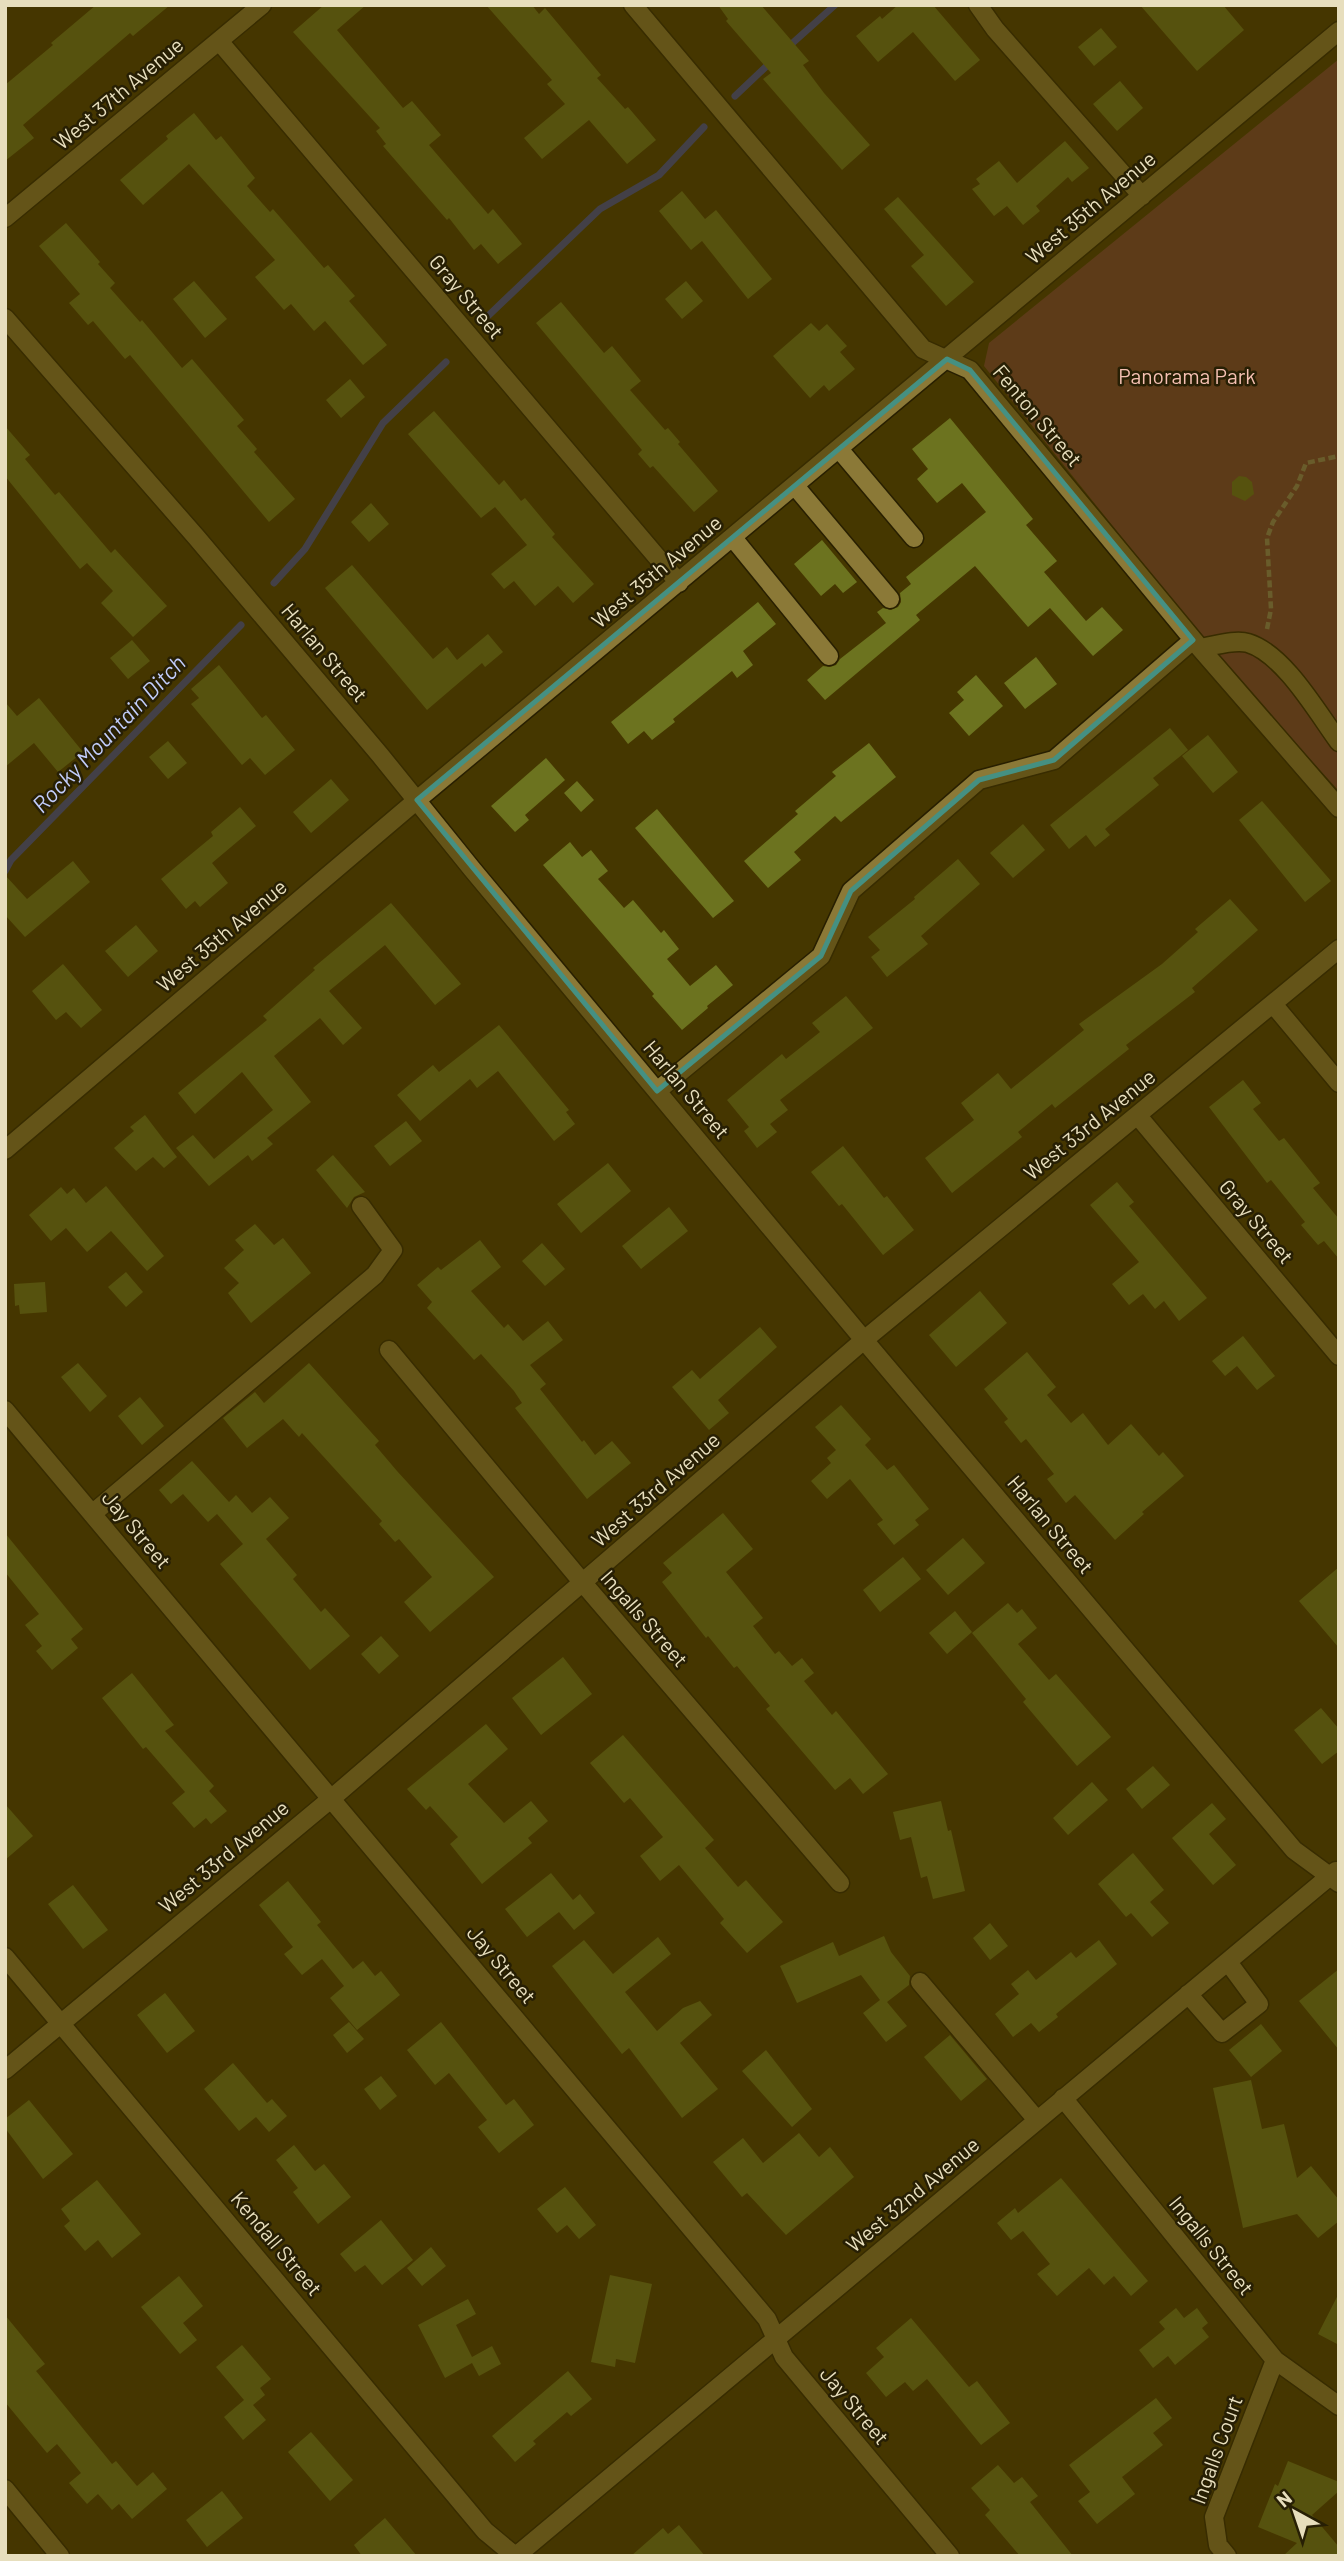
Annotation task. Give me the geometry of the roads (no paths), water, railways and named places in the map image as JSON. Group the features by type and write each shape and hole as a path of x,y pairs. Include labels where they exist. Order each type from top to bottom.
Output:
{"street":[{"name":"West 37th Avenue","path":"5,218 261,5"},
{"name":"Fenton Street","path":"633,5 923,349 970,370 1197,644 1339,808"},
{"path":"978,5 995,29 1142,196"},
{"name":"West 35th Avenue","path":"5,1150 417,800 1339,31"},
{"name":"Gray Street","path":"219,41 679,583"},
{"name":"Harlan Street","path":"5,318 197,538 864,1340 1294,1850 1336,1876"},
{"path":"839,449 915,538"},
{"path":"795,486 890,598"},
{"path":"733,538 829,656"},
{"path":"657,1091 821,956 851,891 979,780 1054,760 1197,644 1246,642 1268,652 1292,678 1339,742"},
{"name":"West 33rd Avenue","path":"5,2070 332,1797 864,1340 1339,949"},
{"path":"1273,1004 1339,1083"},
{"name":"Gray Street","path":"1138,1116 1339,1356"},
{"path":"92,1514 375,1275 393,1250 361,1206"},
{"name":"Ingalls Street","path":"389,1350 583,1583 840,1883"},
{"name":"Jay Street","path":"5,1410 767,2319 784,2357 950,2556"},
{"name":"West 32nd Avenue","path":"516,2556 1188,1994 1336,1876"},
{"name":"Kendall Street","path":"5,1957 485,2530 516,2556"},
{"path":"1188,1994 1222,2033 1259,2004 1227,1962"},
{"path":"920,1982 1037,2120"},
{"name":"Ingalls Street","path":"1063,2098 1275,2360 1339,2406"},
{"name":"Ingalls Court","path":"1227,2556 1218,2545 1214,2517 1275,2360"},
{"path":"5,2489 60,2556"}],"waterway":[{"name":"Rocky Mountain Ditch","path":"787,48 835,5"},
{"name":"Rocky Mountain Ditch","path":"735,96 773,60"},
{"name":"Rocky Mountain Ditch","path":"489,315 600,209 659,175 704,127"},
{"name":"Rocky Mountain Ditch","path":"274,583 305,549 383,423 446,362"},
{"name":"Rocky Mountain Ditch","path":"5,871 11,860 241,625"}],"park label":[{"name":"Panorama Park","path":"1187,377"}]}
